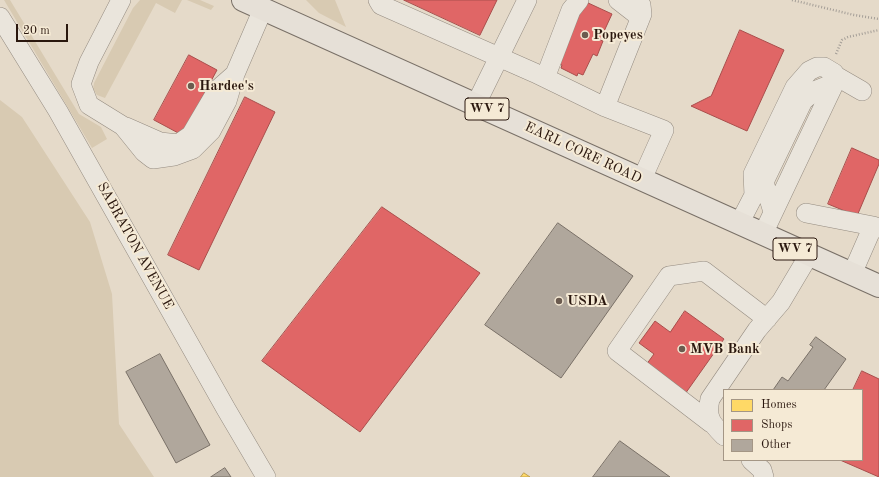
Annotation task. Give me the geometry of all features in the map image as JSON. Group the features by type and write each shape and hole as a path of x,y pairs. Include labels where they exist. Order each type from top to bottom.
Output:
{"main road":[{"name":"EARL CORE ROAD","path":"243,0 264,4 476,104 879,286"}],"street":[{"path":"122,0 89,62 81,84 89,105 123,126 144,152 153,159 174,156 193,149 212,131 227,102 235,74 264,4"},
{"path":"378,0 380,5 540,75 605,107 664,130 642,180"},
{"path":"476,104 527,0"},
{"path":"540,75 568,0"},
{"path":"540,75 571,10 579,0"},
{"path":"618,0 636,14 640,21"},
{"path":"605,107 642,14 641,5 635,0"},
{"name":"SABRATON AVENUE","path":"0,17 58,110 226,409 266,477"},
{"path":"739,224 754,196 753,174 795,87 809,71 817,67 824,67 833,77 862,91"},
{"path":"763,234 833,77"},
{"path":"806,213 876,227 852,274"},
{"path":"718,429 708,410 710,399 758,330 781,302 809,255"},
{"path":"718,429 616,351 669,276 704,271 767,319"},
{"path":"752,461 762,470 764,477"}],"path":[{"path":"792,0 854,15 879,19"},
{"path":"833,77 842,40 848,37 879,30"}],"shaded area":[{"path":"4,0 10,0 79,114 101,127 107,139 92,148"},
{"path":"140,0 182,0 175,13 156,3 105,98 97,95 93,89 94,83 133,8"},
{"path":"187,0 200,0 214,6 211,10"},
{"path":"306,0 335,0 346,27 319,13"},
{"path":"0,100 22,117 90,222 112,294 119,424 154,477 0,477"}],"building: Homes":[{"path":"524,473 530,477 521,477"}],"building: Shops":[{"path":"404,0 497,0 480,35"},
{"name":"Popeyes","path":"586,2 612,14 600,40 603,41 597,56 593,54 583,75 578,73 577,76 561,68 562,65 557,63"},
{"path":"740,30 784,50 747,131 691,106 711,96"},
{"name":"Hardee's","path":"189,55 217,70 182,135 154,120"},
{"path":"245,97 275,112 199,270 168,255"},
{"path":"852,148 879,160 879,164 857,216 828,204"},
{"path":"382,207 480,273 360,432 262,361"},
{"name":"MVB Bank","path":"685,311 724,339 685,394 646,365 654,354 639,343 655,321 670,332"},
{"path":"862,371 879,379 879,477 842,461 863,461 863,389 853,389"}],"building: Other":[{"name":"USDA","path":"558,223 633,276 561,378 485,325"},
{"path":"816,337 846,359 825,389 774,389 782,377 788,381 813,347 810,345"},
{"path":"160,354 210,445 176,463 126,372"},
{"path":"620,441 670,477 593,477"},
{"path":"225,468 231,477 211,477"}],"place":[{"name":"Popeyes","path":"585,35"},
{"name":"Hardee's","path":"191,86"},
{"name":"USDA","path":"559,301"},
{"name":"MVB Bank","path":"682,349"}]}
